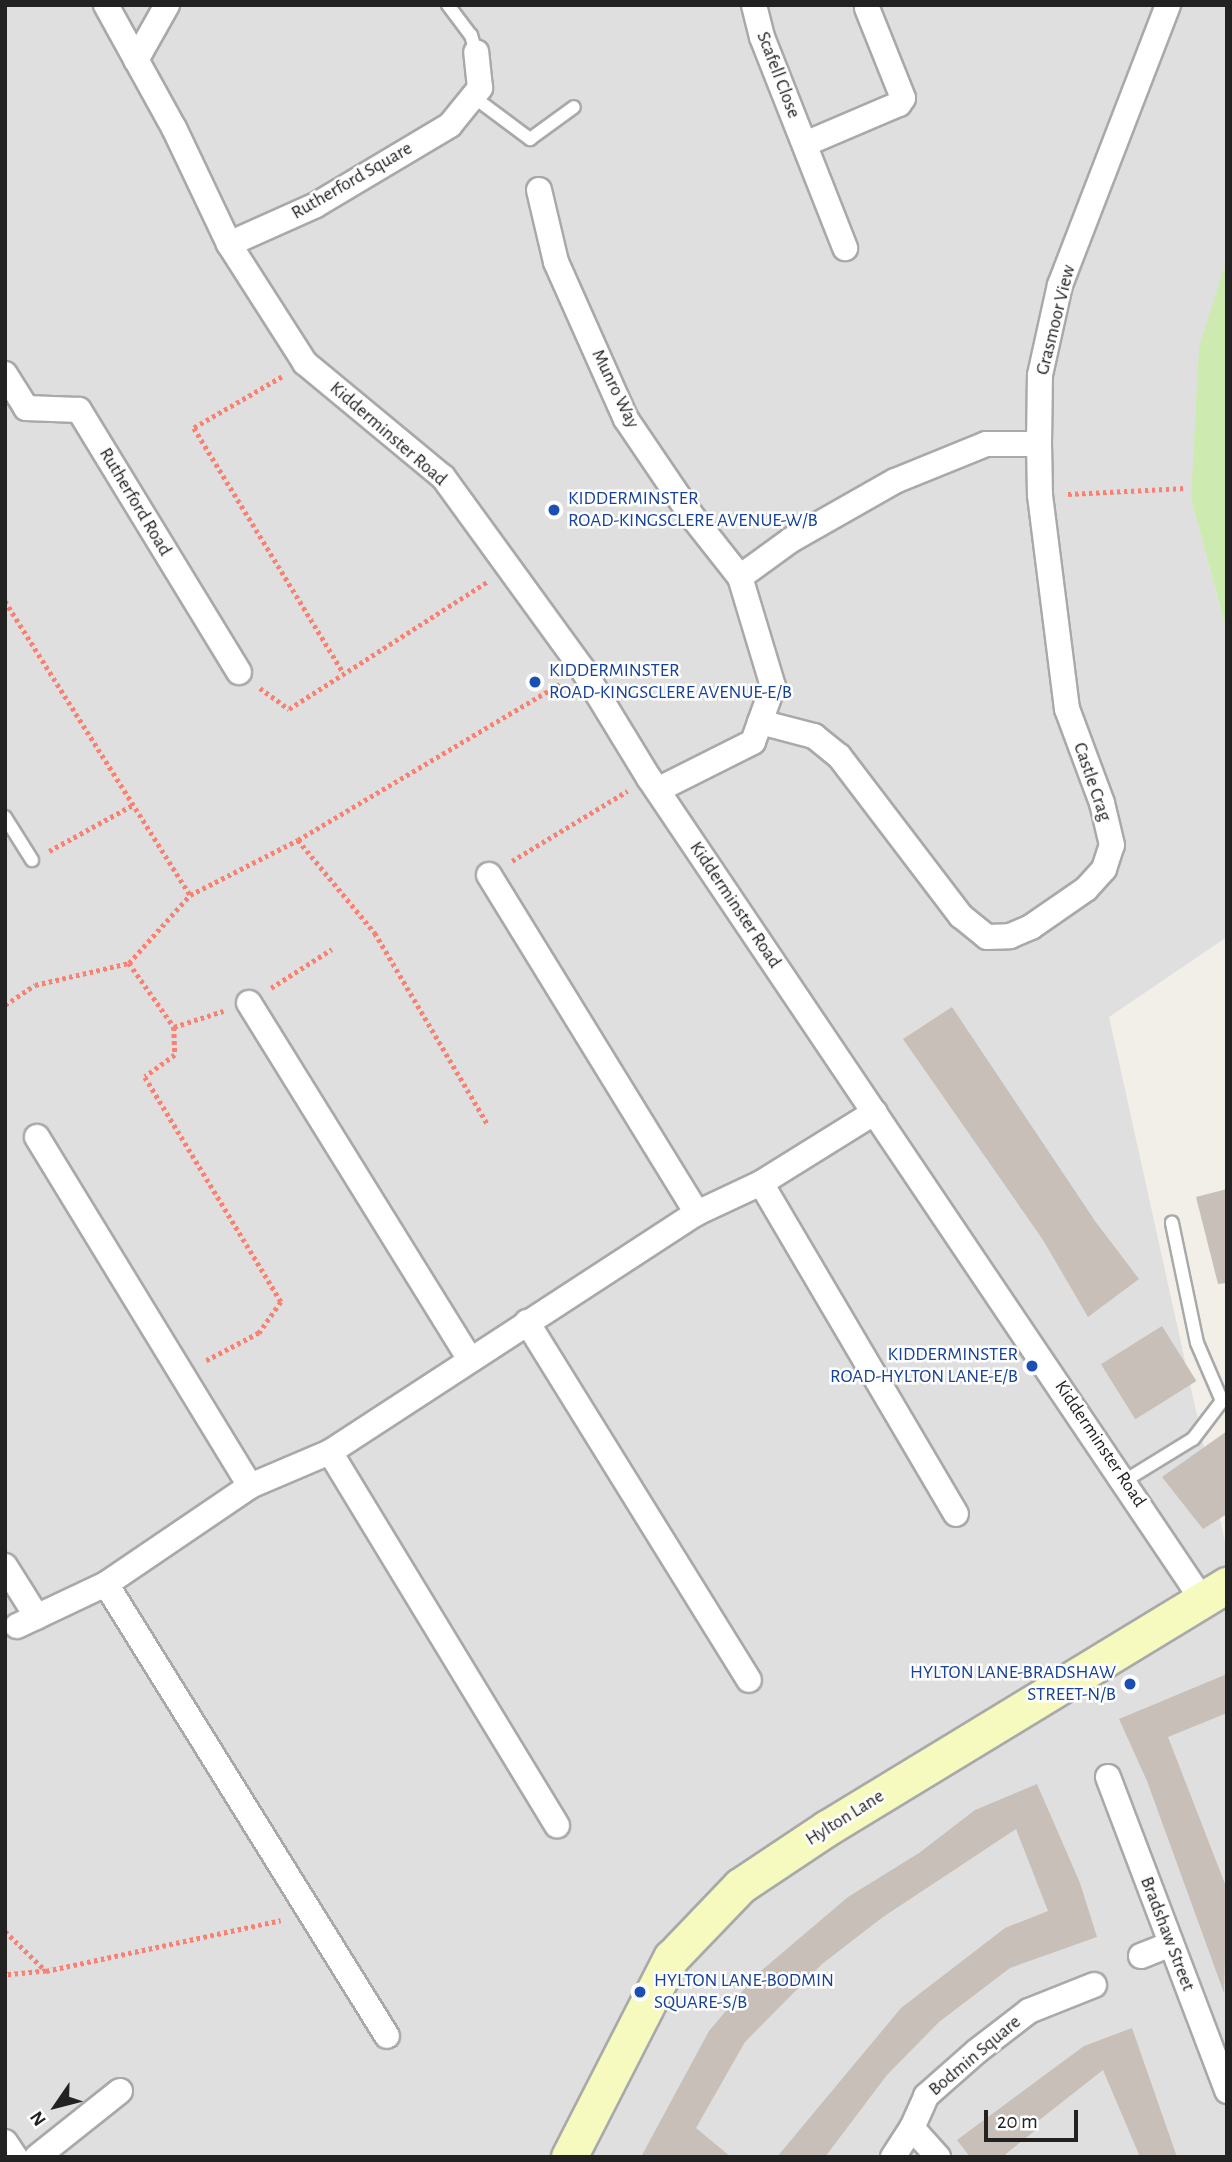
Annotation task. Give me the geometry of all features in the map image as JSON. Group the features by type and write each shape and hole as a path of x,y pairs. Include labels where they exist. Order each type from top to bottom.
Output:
{"street":[{"path":"106,5 229,244"},
{"path":"136,60 167,5"},
{"name":"Scafell Close","path":"754,5 845,248"},
{"name":"Grasmoor View","path":"1039,444 1040,375 1060,285 1168,5"},
{"name":"Scafell Close","path":"804,144 899,104 903,98 867,8"},
{"path":"475,98 480,88 476,52"},
{"name":"Rutherford Square","path":"229,244 316,205 450,125 475,98"},
{"name":"Munro Way","path":"539,190 556,262 626,419 691,516 740,577 773,685 753,742 653,784"},
{"name":"Kidderminster Road","path":"229,244 305,363 443,477 583,670 653,784 1126,1480 1215,1593"},
{"name":"Rutherford Road","path":"5,374 26,408 79,410 239,672"},
{"path":"740,577 791,540 895,481 986,444 1039,444"},
{"name":"Castle Crag","path":"760,722 814,736 839,756 961,916 987,937 1010,936 1031,927 1086,889 1104,869 1112,845 1102,803 1067,709 1040,495 1039,444"},
{"path":"489,875 697,1213"},
{"path":"249,1003 470,1359"},
{"path":"5,1566 27,1621 106,1584 250,1486 330,1452 697,1213 761,1183 875,1112"},
{"path":"37,1137 250,1486"},
{"path":"761,1183 956,1514"},
{"path":"527,1322 749,1680"},
{"path":"330,1452 557,1825"},
{"path":"106,1584 387,2036"},
{"name":"Hylton Lane","path":"569,2157 671,1958 740,1886 827,1828 1215,1593"},
{"name":"Bradshaw Street","path":"1108,1777 1227,2091"},
{"path":"1142,1956 1171,1944"},
{"name":"Bodmin Square","path":"894,2157 912,2128 926,2095 977,2051 1029,2011 1094,1985"},
{"path":"37,2157 120,2091"},
{"path":"912,2128 938,2157"},
{"path":"5,2143 15,2157"}],"lane":[{"path":"448,5 471,35 476,52"},
{"path":"475,98 530,139 574,107"},
{"path":"5,817 32,860"},
{"path":"1126,1480 1193,1439 1224,1403 1197,1343 1172,1223"}],"path":[{"path":"305,363 194,428 343,672"},
{"path":"1040,495 1185,488"},
{"path":"239,672 289,709 343,672 509,569"},
{"path":"5,601 131,806 190,895"},
{"path":"5,1005 35,985 129,963 190,895 298,840 583,670"},
{"path":"489,875 653,784"},
{"path":"32,860 131,806"},
{"path":"298,840 375,933 487,1123"},
{"path":"129,963 174,1027 176,1055 145,1077 281,1302 259,1334 183,1373"},
{"path":"5,1975 46,1970 313,1913"},
{"path":"5,1931 46,1970"}],"shaded area":[{"path":"5,5 1227,5 1227,264 1191,499 1227,632 1227,937 1109,1017 1227,1551 1227,2157 5,2157"}],"green space":[{"path":"1227,258 1227,632 1191,499 1199,347"}],"building":[{"path":"952,1007 1095,1221 1139,1279 1088,1317 1043,1240 903,1039"},
{"path":"1227,1189 1227,1283 1218,1284 1196,1197"},
{"path":"1162,1326 1196,1381 1135,1419 1101,1364"},
{"path":"1227,1431 1227,1514 1203,1529 1162,1477"},
{"path":"1227,1674 1227,1713 1168,1737 1227,1889 1224,1993 1147,1781 1119,1719"},
{"path":"1037,1784 1080,1883 1097,1937 1010,1968 939,2022 887,2075 825,2157 777,2157 901,2008 1005,1928 1048,1911 1016,1829 883,1917 822,1964 745,2042 696,2128 731,2157 641,2157 709,2031 755,1976 848,1897 919,1853 975,1810"},
{"path":"1132,2028 1177,2157 1140,2157 1103,2070 1033,2125 1037,2129 1002,2157 970,2157 957,2140 1084,2046"}],"place":[{"name":"KIDDERMINSTER ROAD-KINGSCLERE AVENUE-W/B","path":"554,510"},
{"name":"KIDDERMINSTER ROAD-KINGSCLERE AVENUE-E/B","path":"535,682"},
{"name":"KIDDERMINSTER ROAD-HYLTON LANE-E/B","path":"1032,1366"},
{"name":"HYLTON LANE-BRADSHAW STREET-N/B","path":"1130,1684"},
{"name":"HYLTON LANE-BODMIN SQUARE-S/B","path":"640,1992"}]}
